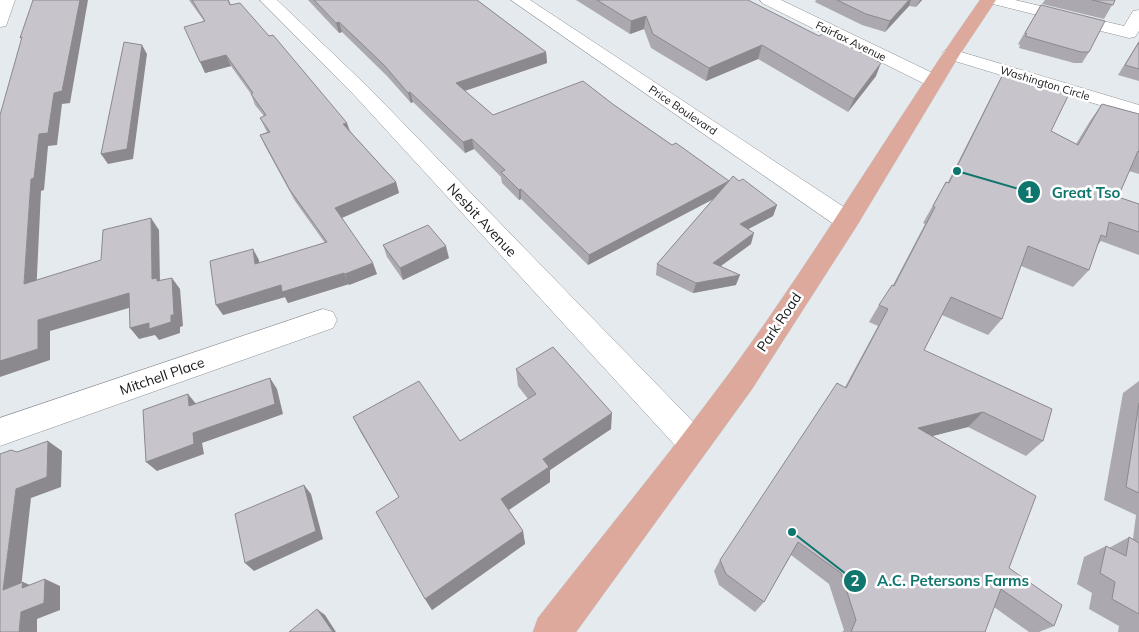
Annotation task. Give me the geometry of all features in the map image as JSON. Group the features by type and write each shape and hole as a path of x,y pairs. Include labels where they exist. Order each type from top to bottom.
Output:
{"main road":[{"name":"Park Road","path":"552,632 741,380 847,221 951,54 988,0"}],"street":[{"path":"0,22 7,0"},
{"name":"Nesbit Avenue","path":"268,0 362,92 693,443"},
{"name":"Price Boulevard","path":"519,0 847,221"},
{"name":"Fairfax Avenue","path":"768,0 934,81"},
{"path":"995,0 1134,34 1139,15"},
{"name":"Washington Circle","path":"951,54 1139,111"},
{"name":"Mitchell Place","path":"0,432 323,320"}],"building":[{"path":"33,0 80,0 62,91 54,93 48,133 39,134 34,178 31,179 24,284 101,260 103,230 151,218 152,279 157,278 157,281 172,278 174,315 171,315 171,322 149,329 149,323 130,328 129,293 38,320 38,349 0,361 0,115 22,37 20,38"},
{"path":"192,0 228,0 230,5 240,3 269,36 273,35 347,123 343,124 396,182 335,208 373,263 345,274 282,292 281,285 216,305 210,261 253,249 255,264 327,242 290,190 260,135 270,132 260,118 266,115 251,94 253,93 226,55 200,62 184,27 205,21"},
{"path":"314,0 477,0 546,52 456,83 493,115 583,81 672,145 676,143 729,181 589,255 521,189 519,190 501,172 505,170 472,139 463,142 410,92 408,93 384,65 339,22 336,23"},
{"path":"597,0 748,0 819,36 824,33 881,63 854,99 762,45 709,68 653,34 646,16 631,21"},
{"path":"837,0 909,0 890,21 866,14"},
{"path":"1092,0 1115,0 1113,5"},
{"path":"1041,5 1105,21 1089,52 1081,52 1025,36"},
{"path":"124,42 142,45 127,149 101,154"},
{"path":"1139,42 1139,69 1125,65"},
{"path":"1007,72 1030,79 1029,81 1032,83 1069,94 1051,131 1078,145 1102,104 1139,114 1139,152 1118,197 1139,204 1139,232 1109,222 1106,237 1101,235 1089,270 1028,246 1002,319 951,297 924,350 1052,409 1043,441 983,412 918,428 1036,496 1009,568 1062,605 1054,626 1001,589 985,632 851,632 856,620 841,573 798,542 764,602 726,574 720,560 837,383 846,388 888,309 879,305 892,285 894,286 935,207 933,206 946,182 949,183 1003,74 1005,75"},
{"path":"733,176 739,181 743,179 777,205 740,224 754,233 713,263 740,275 696,283 657,264"},
{"path":"428,225 446,246 400,268 383,245"},
{"path":"553,347 612,413 543,459 549,467 501,499 523,531 425,599 376,512 399,497 353,417 419,381 460,441 536,394 516,369"},
{"path":"270,378 275,404 193,433 194,444 146,462 143,410 188,394 189,406"},
{"path":"1139,403 1139,493 1126,487"},
{"path":"48,441 47,477 16,489 3,590 23,582 22,588 45,579 44,603 21,612 19,632 0,632 0,454 11,450 17,452"},
{"path":"304,485 316,531 245,563 235,514"},
{"path":"1129,537 1139,543 1139,614 1112,599 1115,582 1100,573 1106,546 1126,556"},
{"path":"317,609 333,632 289,632"}],"place":[{"name":"Great Tso","path":"957,171"},
{"name":"A.C. Petersons Farms","path":"792,532"}]}
